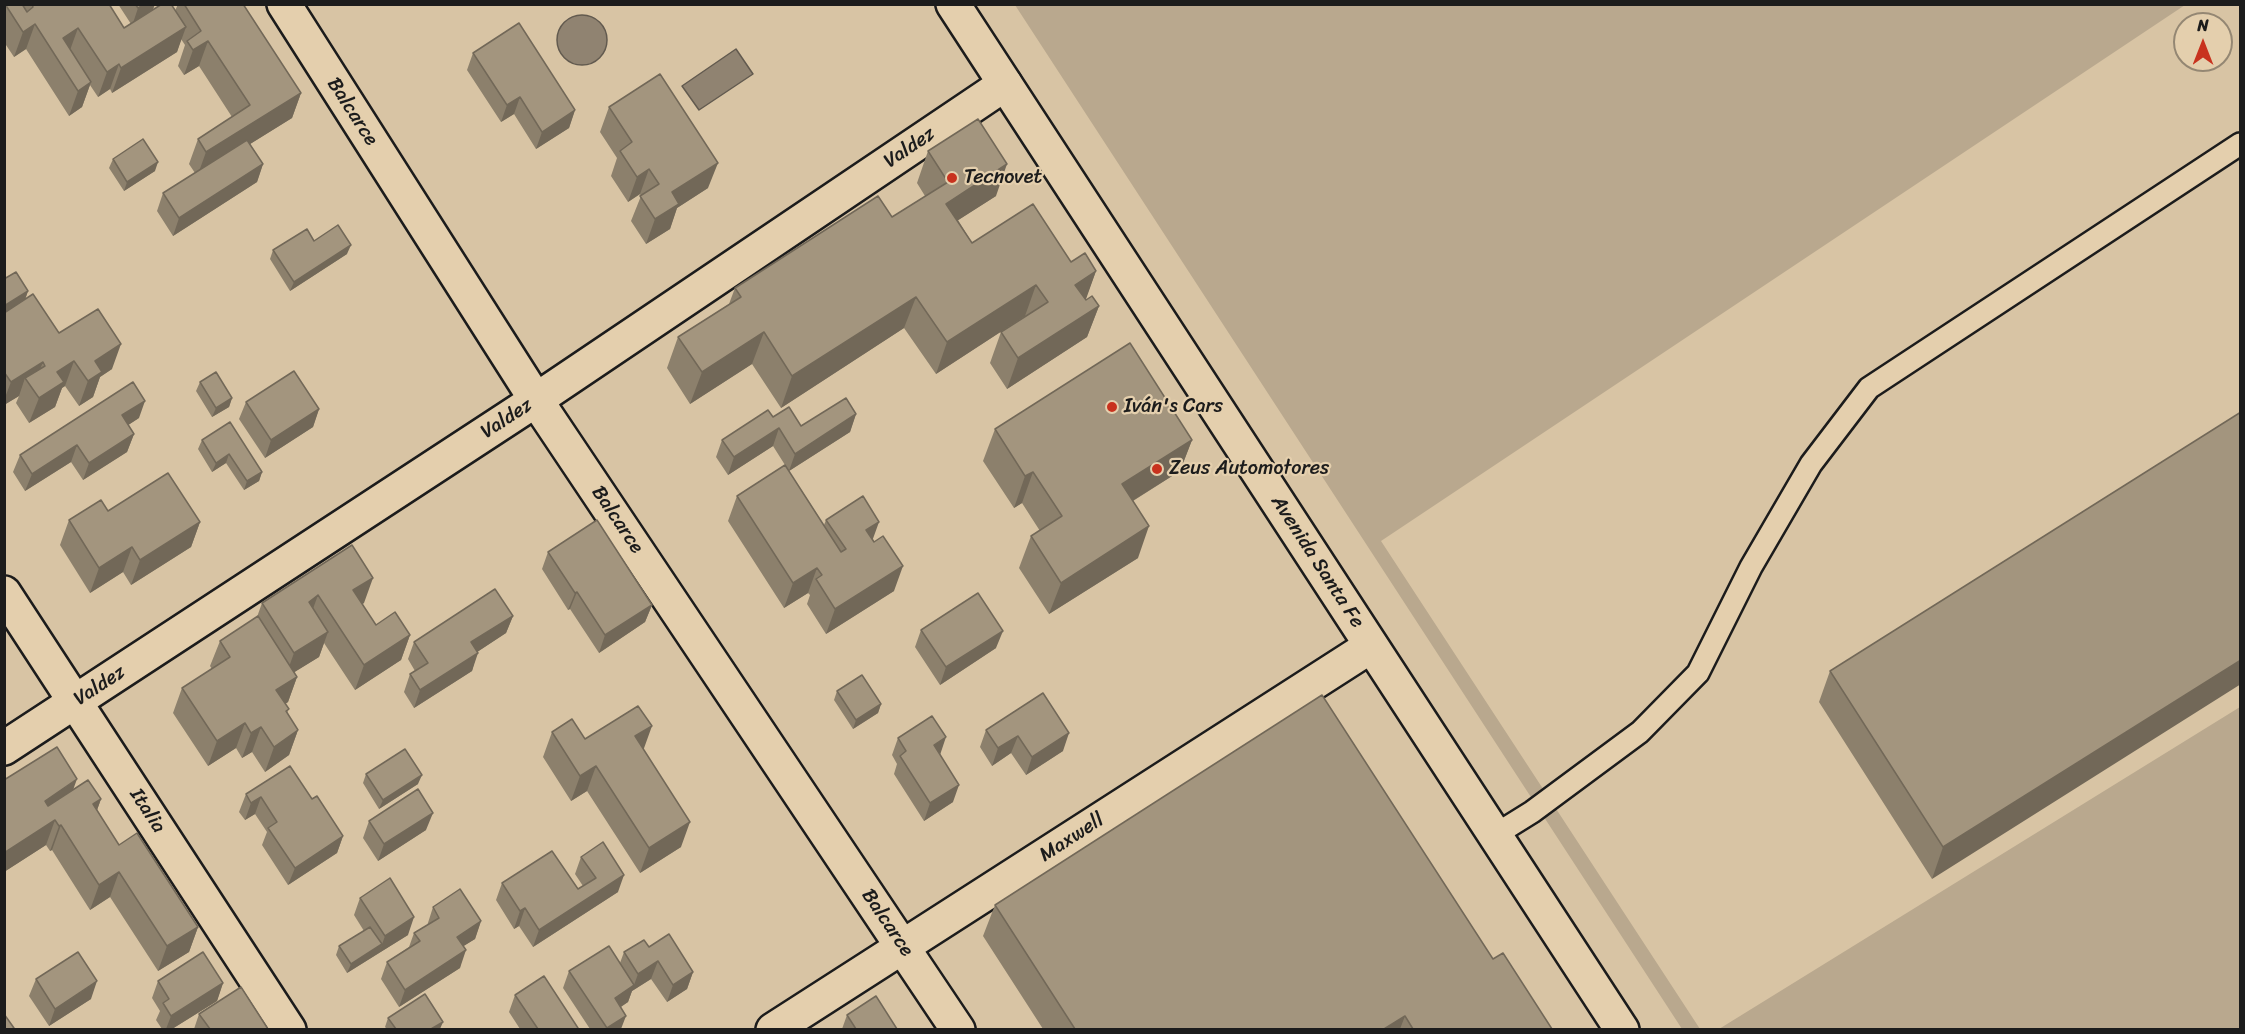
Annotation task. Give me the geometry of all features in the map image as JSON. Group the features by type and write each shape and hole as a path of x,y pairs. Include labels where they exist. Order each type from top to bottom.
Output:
{"street":[{"name":"Balcarce","path":"284,4 536,400 958,1029"},
{"name":"Avenida Santa Fe","path":"953,4 1622,1029"},
{"name":"Valdez","path":"4,748 536,400 1005,84"},
{"name":"Italia","path":"4,593 289,1029"},
{"name":"Maxwell","path":"773,1029 1371,646"}],"lane":[{"path":"1495,835 1532,812 1640,732 1698,673 1751,567 1811,464 1869,388 2241,144"}],"shaded area":[{"path":"1015,5 2185,5 1381,541 1700,1029 1682,1029"},
{"path":"582,15 600,22 607,40 600,58 582,65 564,58 557,40 564,22"},
{"path":"736,49 753,74 699,110 682,86"},
{"path":"2240,707 2240,1029 1719,1029"}],"building":[{"path":"5,4 22,4 27,12 33,7 32,4 109,4 124,28 162,4 171,4 186,27 121,68 119,64 107,72 78,28 63,38 91,82 78,91 35,24 23,32"},
{"path":"184,4 243,4 301,93 206,152 198,139 250,105 208,41 193,50 187,41 201,31"},
{"path":"519,23 575,110 542,132 520,97 507,105 473,53"},
{"path":"660,74 718,163 672,192 679,204 655,219 640,196 659,184 649,169 637,177 620,151 632,142 609,107"},
{"path":"978,119 1007,164 946,204 972,243 1033,204 1071,262 1085,253 1096,271 1075,285 1086,300 1092,296 1099,306 1018,358 1001,332 1048,302 1036,285 947,342 916,297 792,376 764,332 702,372 678,337 741,297 735,288 878,196 892,217 948,182 928,151"},
{"path":"143,139 158,162 127,182 113,159"},
{"path":"247,140 263,164 179,218 163,193"},
{"path":"338,225 351,245 294,282 273,250 307,229 314,241"},
{"path":"16,272 28,291 4,306 4,279"},
{"path":"33,294 59,333 98,309 121,344 95,361 102,372 88,381 74,361 57,372 64,382 39,398 25,378 45,366 43,362 11,382 4,372 4,313"},
{"path":"1130,343 1192,440 1122,484 1149,526 1061,583 1031,536 1062,516 1033,472 1025,476 995,429"},
{"path":"294,371 319,409 271,440 246,402"},
{"path":"216,372 232,398 216,408 200,382"},
{"path":"133,382 145,401 122,415 134,434 89,463 77,445 32,474 20,455"},
{"path":"846,398 856,414 795,454 779,428 734,457 722,440 768,410 773,417 789,407 801,426"},
{"path":"2241,412 2241,660 1943,847 1830,671"},
{"path":"230,422 262,472 247,481 229,454 216,463 202,440"},
{"path":"785,465 841,552 846,549 826,520 863,496 879,522 866,530 874,542 883,536 903,566 835,609 816,579 822,575 817,568 793,583 737,496"},
{"path":"168,473 200,522 140,560 132,547 99,568 69,520 101,500 108,511"},
{"path":"597,520 652,605 605,635 548,552"},
{"path":"352,545 373,578 353,590 376,625 395,612 410,635 364,665 318,595 309,602 328,632 294,653 262,603"},
{"path":"495,589 513,616 471,642 478,653 420,690 410,674 428,663 414,642"},
{"path":"978,593 1003,631 946,667 921,630"},
{"path":"258,616 297,677 276,690 289,709 286,711 298,730 274,747 261,727 251,733 245,723 217,741 182,688 230,657 220,641"},
{"path":"862,675 881,704 856,720 837,691"},
{"path":"1043,693 1069,733 1032,757 1018,736 998,748 986,730"},
{"path":"1322,695 1493,959 1503,953 1552,1029 1413,1029 1405,1016 1384,1029 1075,1029 995,905"},
{"path":"638,706 652,726 635,736 690,822 649,848 596,766 580,776 552,732 572,719 585,739"},
{"path":"932,716 946,737 934,745 959,785 930,803 900,756 906,751 898,738"},
{"path":"57,747 77,779 45,801 48,806 88,780 101,799 93,804 119,845 137,833 198,927 167,946 119,872 99,885 61,825 59,826 55,820 4,853 4,780"},
{"path":"405,749 422,775 383,800 366,774"},
{"path":"290,766 312,799 317,796 343,836 295,868 268,828 277,822 261,797 251,803 246,794"},
{"path":"418,789 433,813 384,844 369,821"},
{"path":"603,842 624,875 539,930 525,908 520,911 502,883 552,851 578,889 596,878 581,857"},
{"path":"390,878 414,917 385,936 360,898"},
{"path":"460,889 481,921 457,937 466,950 405,990 387,962 420,941 414,933 439,918 433,907"},
{"path":"370,927 382,944 351,964 339,946"},
{"path":"669,934 693,972 673,985 658,961 638,974 624,952 644,940 649,947"},
{"path":"609,946 634,985 615,998 626,1016 607,1028 569,971"},
{"path":"78,952 97,981 55,1009 36,979"},
{"path":"203,952 223,983 171,1016 163,1003 169,999 158,981"},
{"path":"544,976 577,1029 538,1029 515,995"},
{"path":"241,987 268,1029 210,1029 199,1014"},
{"path":"425,994 443,1022 431,1029 396,1029 388,1018"},
{"path":"876,996 897,1029 856,1029 847,1015"},
{"path":"4,1014 14,1028 4,1029"}],"place":[{"name":"Tecnovet","path":"952,178"},
{"name":"Iván's Cars","path":"1112,407"},
{"name":"Zeus Automotores","path":"1157,469"}]}
